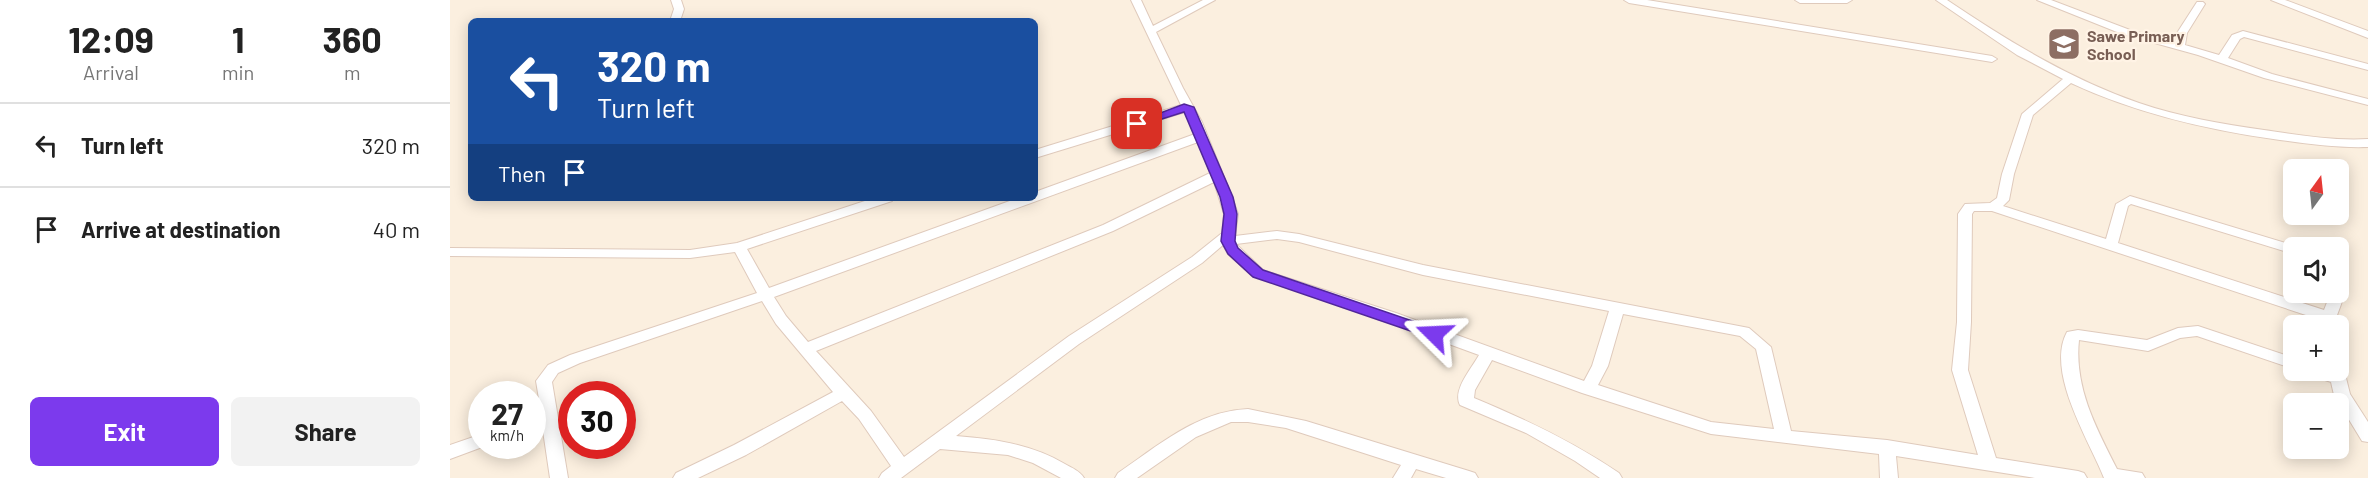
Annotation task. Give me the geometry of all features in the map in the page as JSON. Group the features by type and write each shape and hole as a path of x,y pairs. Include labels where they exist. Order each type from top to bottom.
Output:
{"street":[{"path":"676,0 680,9 676,18"},
{"path":"1136,0 1202,136 1230,214 1228,238 1233,251 1258,273 1391,317 1588,389 1711,428 1887,447 2078,478"},
{"path":"1152,30 1209,0"},
{"path":"1629,0 1992,59"},
{"path":"1800,0 1847,0"},
{"path":"1941,0 2018,52 2068,80 2140,109 2182,121 2314,140 2368,143"},
{"path":"2042,0 2089,20 2222,59 2268,76 2368,102"},
{"path":"2276,0 2368,34"},
{"path":"2180,46 2182,33 2200,4"},
{"path":"2222,59 2236,37 2243,34 2368,67"},
{"path":"1993,207 2003,200 2008,174 2028,114 2068,80"},
{"path":"1038,153 1188,107"},
{"path":"1038,195 1202,136"},
{"path":"806,349 1108,228 1217,175"},
{"path":"2111,246 2122,204 2130,200 2283,247"},
{"path":"450,252 690,254 738,247 877,201"},
{"path":"544,381 553,369 646,334 765,295 1022,201"},
{"path":"1989,463 1960,370 1964,322 1965,214 1970,207 1993,207 2308,315"},
{"path":"888,478 1074,340 1228,238 1277,236 1299,238 1423,270 1734,330 1754,338 1763,347 1784,437"},
{"path":"738,247 765,295 806,349 886,441 901,467"},
{"path":"1588,389 1600,366 1617,308"},
{"path":"2136,478 2112,476 2083,414 2070,377 2072,336 2148,346 2178,333 2198,331 2283,360"},
{"path":"1488,354 1467,390 1466,401 1532,429 1581,456 1613,478"},
{"path":"2339,381 2344,402 2368,436"},
{"path":"682,478 740,450 844,393"},
{"path":"1124,478 1188,435 1212,422 1231,416 1266,418 1317,431 1469,478"},
{"path":"546,437 559,478"},
{"path":"935,442 989,444 1019,449 1044,459 1075,478"},
{"path":"450,452 468,445"},
{"path":"1887,447 1889,478"},
{"path":"1402,478 1412,461"}],"place":[{"name":"Sawe Primary School","path":"2064,44"}],"route":[{"path":"1137,124 1188,107 1226,197 1230,214 1228,241 1233,251 1244,263 1258,273 1283,284 1391,317 1434,334"}]}
